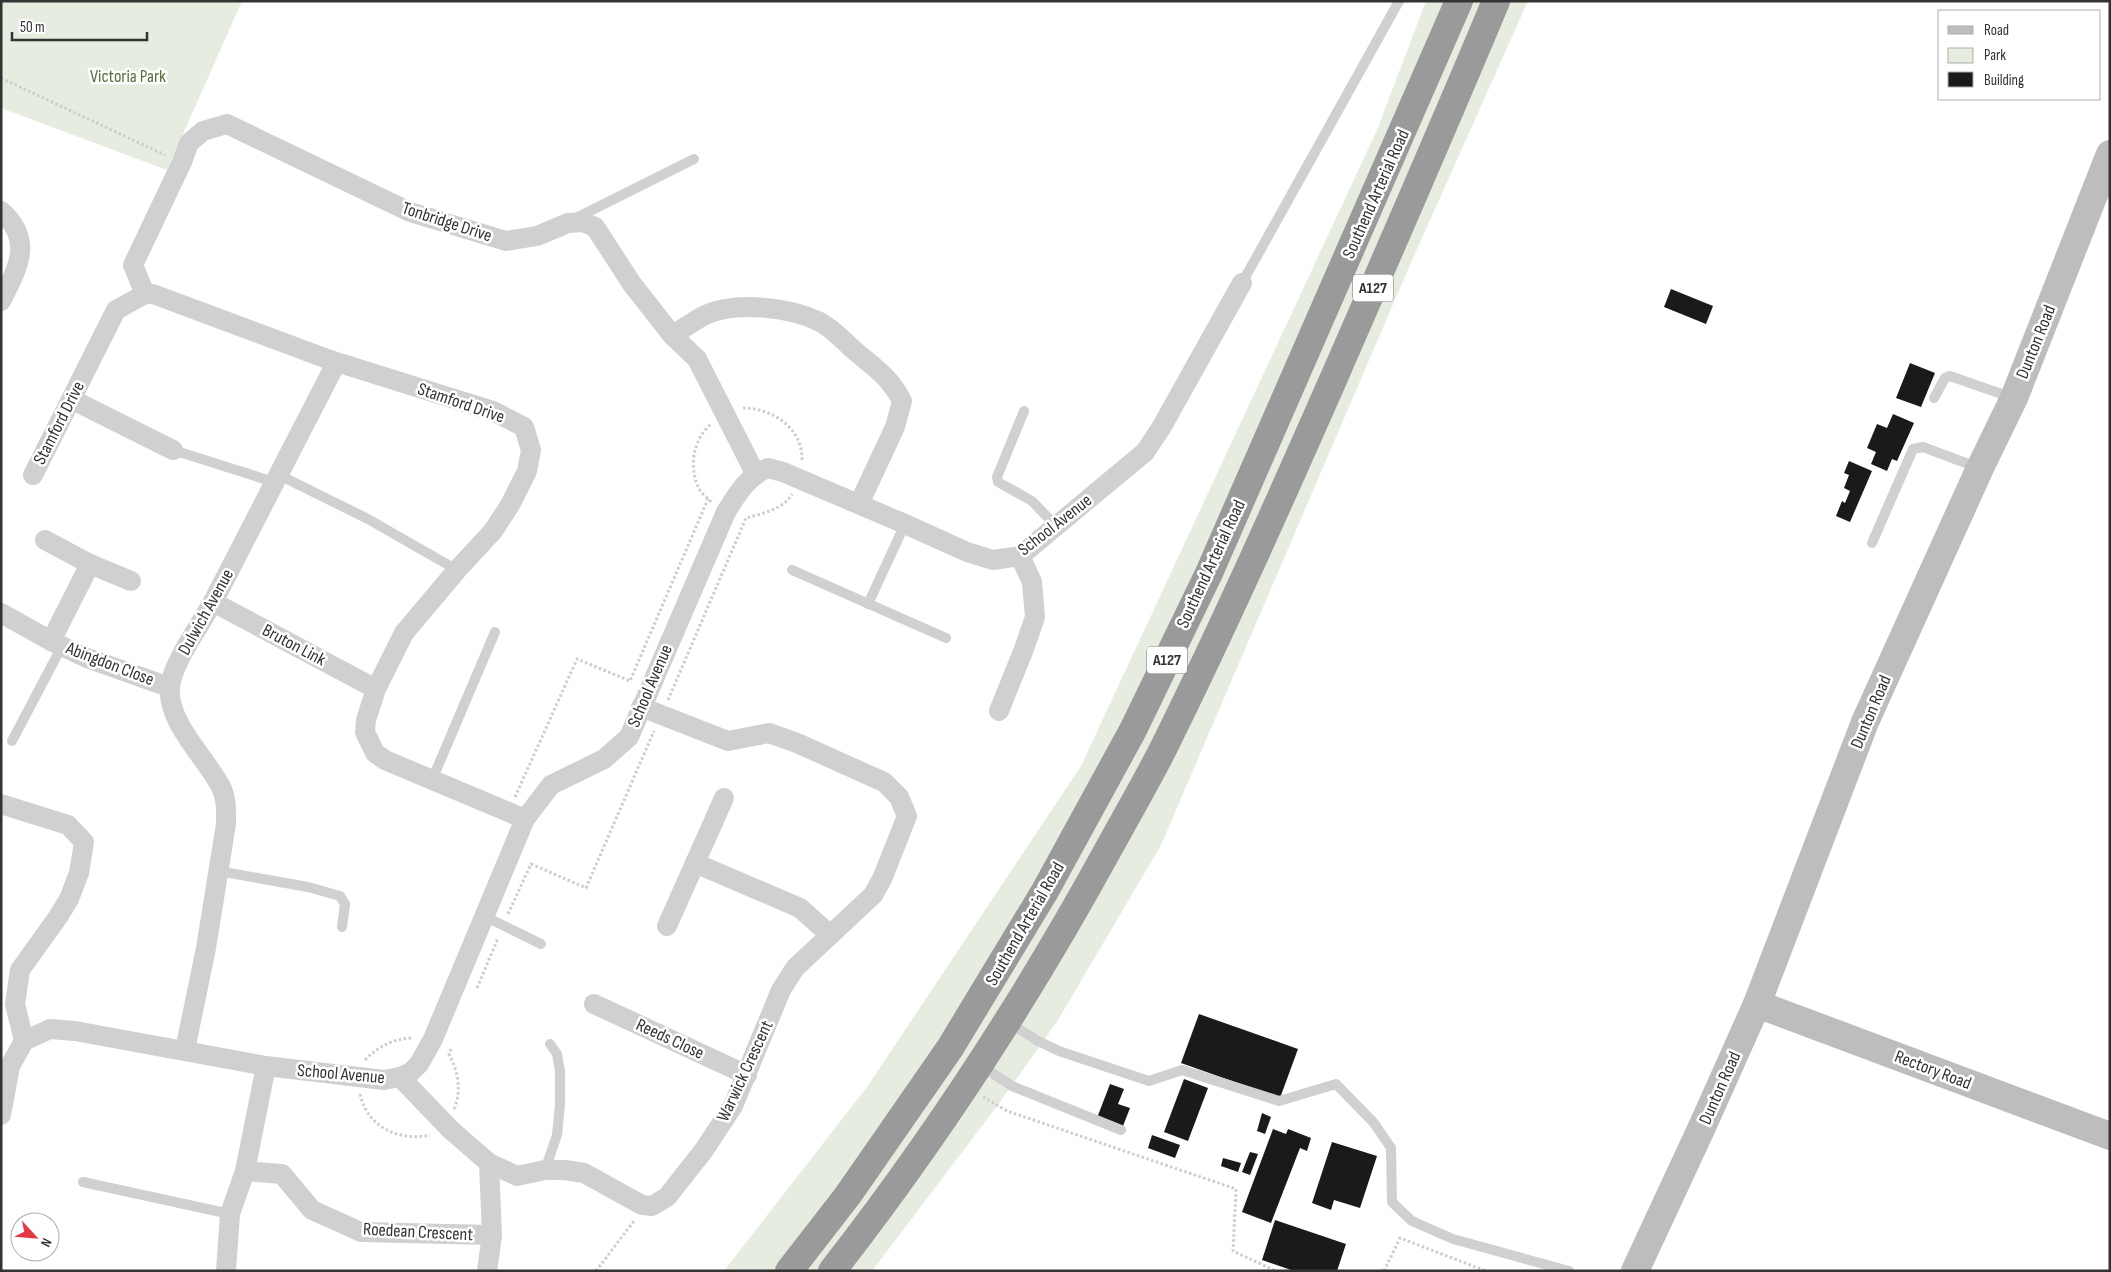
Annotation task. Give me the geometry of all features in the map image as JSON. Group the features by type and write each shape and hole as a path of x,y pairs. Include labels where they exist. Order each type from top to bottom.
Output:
{"highway":[{"name":"Southend Arterial Road","path":"789,1271 848,1195 950,1048 1045,891 1134,730 1209,573 1459,1"},
{"name":"Southend Arterial Road","path":"832,1271 872,1220 933,1134 1007,1021 1077,907 1163,750 1248,574 1496,1"}],"street":[{"name":"Tonbridge Drive","path":"145,294 133,265 182,162 189,143 203,131 227,124 410,212 506,241 537,236 568,223 583,222 595,227 632,284 672,335 697,359 755,473"},
{"name":"Dunton Road","path":"1635,1271 1757,1004 1865,722 1980,468 2014,398 2110,154"},
{"path":"1,211 12,222 18,233 21,257 1,301"},
{"name":"School Avenue","path":"24,1041 50,1029 74,1031 185,1050 266,1066 358,1078 384,1080 400,1077 411,1072 419,1064 431,1044 484,916 517,816 550,785 604,759 629,737 726,512 739,492 755,473 768,468 800,479 967,552 993,560 1020,556 1144,452 1161,428 1242,283"},
{"name":"Stamford Drive","path":"33,474 116,310 145,294 153,294 330,360 493,411 524,427 531,450 528,471 493,531 404,633 376,689 365,726 365,732 375,753 432,780 517,816"},
{"path":"672,335 706,315 728,308 766,308 794,312 822,323 894,384 902,401 895,427 860,504"},
{"name":"Dulwich Avenue","path":"170,687 176,668 213,602 333,369 330,360"},
{"path":"71,399 173,450"},
{"path":"45,540 90,564 131,581"},
{"path":"999,711 1035,618 1032,582 1020,556"},
{"name":"Abingdon Close","path":"57,644 90,564"},
{"name":"Bruton Link","path":"213,602 376,689"},
{"name":"Abingdon Close","path":"1,612 57,644 87,658 170,687"},
{"path":"170,687 171,703 180,725 221,788 226,803 226,824 206,948 185,1050"},
{"name":"Warwick Crescent","path":"641,707 728,740 769,733 797,743 884,782 899,797 907,816 882,879 872,895 828,934 794,968 781,990 733,1106 704,1150 668,1197 652,1206 642,1205"},
{"path":"666,926 724,798"},
{"path":"1,804 68,825 84,842 79,873 69,899 20,970 14,1004 24,1041 10,1066 1,1115"},
{"path":"695,863 800,908 828,934"},
{"name":"Reeds Close","path":"594,1004 747,1074"},
{"name":"Rectory Road","path":"1757,1004 2110,1136"},
{"path":"226,1271 230,1214 245,1170 266,1066"},
{"path":"400,1077 444,1123 489,1163 517,1176 545,1170 565,1170 584,1173 642,1205"},
{"name":"Roedean Crescent","path":"488,1271 492,1235 489,1163"},
{"name":"Roedean Crescent","path":"245,1170 282,1174 312,1210 361,1232 492,1235"}],"lane":[{"path":"1242,283 1399,1"},
{"path":"568,223 694,160"},
{"path":"1934,398 1945,378 1950,376 2014,398"},
{"path":"1024,410 997,477 998,482 1032,501 1056,526"},
{"path":"1872,543 1913,449 1923,447 1980,468"},
{"path":"173,450 277,479 368,520 457,570"},
{"path":"868,604 906,524"},
{"path":"792,570 946,638"},
{"path":"432,780 495,632"},
{"path":"12,741 57,644"},
{"path":"218,871 308,887 340,896 345,904 342,927"},
{"path":"484,916 541,944"},
{"path":"1007,1021 1038,1041 1059,1051 1149,1081 1182,1070 1279,1101 1336,1084 1374,1123 1391,1148 1392,1202 1412,1221 1453,1239 1569,1271"},
{"path":"545,1170 557,1135 560,1104 560,1072 557,1054 550,1044"},
{"path":"979,1065 1012,1086 1121,1130"},
{"path":"83,1182 230,1214"}],"path":[{"path":"1,78 105,128 182,162"},
{"path":"736,408 768,411 783,422 796,436 801,447 802,457 800,479 788,501 759,515 746,518 726,512 708,500 698,488 693,457 706,429 724,414 736,408"},
{"path":"517,816 577,659 630,681 708,500"},
{"path":"476,990 531,864 586,888 746,518"},
{"path":"431,1044 421,1039 397,1039 385,1043 364,1062 358,1078 360,1097 369,1116 380,1127 389,1132 402,1137 416,1138 430,1135 453,1112 458,1100 459,1083 449,1054 453,1045"},
{"path":"976,1094 1007,1111 1236,1190 1232,1251 1276,1271"},
{"path":"596,1271 632,1225 642,1205"},
{"path":"1384,1271 1400,1238 1486,1271"}],"green space":[{"name":"Victoria Park","path":"1,1 242,1 167,170 1,108"},
{"path":"1426,1 1528,1 1409,267 1161,845 1058,1020 1000,1102 872,1271 724,1271 867,1087 1081,766 1377,130"}],"building":[{"path":"1671,289 1713,306 1706,324 1664,307"},
{"path":"1910,363 1935,373 1921,407 1896,398"},
{"path":"1893,414 1914,423 1897,461 1892,459 1887,471 1871,464 1876,452 1867,448 1877,424 1887,428"},
{"path":"1849,461 1872,471 1850,522 1836,516 1842,501 1845,503 1850,491 1844,488 1849,475 1844,473"},
{"path":"1199,1014 1298,1049 1280,1098 1181,1063"},
{"path":"1184,1079 1208,1088 1188,1141 1164,1132"},
{"path":"1110,1084 1124,1089 1118,1104 1130,1108 1123,1126 1097,1118"},
{"path":"1262,1113 1271,1117 1265,1134 1257,1131"},
{"path":"1273,1129 1286,1134 1288,1129 1311,1138 1307,1151 1300,1148 1271,1223 1242,1212"},
{"path":"1152,1135 1180,1145 1175,1158 1148,1148"},
{"path":"1332,1142 1377,1156 1360,1208 1334,1200 1331,1210 1312,1203"},
{"path":"1250,1152 1258,1154 1250,1175 1242,1172"},
{"path":"1223,1158 1241,1163 1238,1172 1221,1166"},
{"path":"1275,1220 1346,1244 1337,1271 1294,1271 1262,1260"}]}
